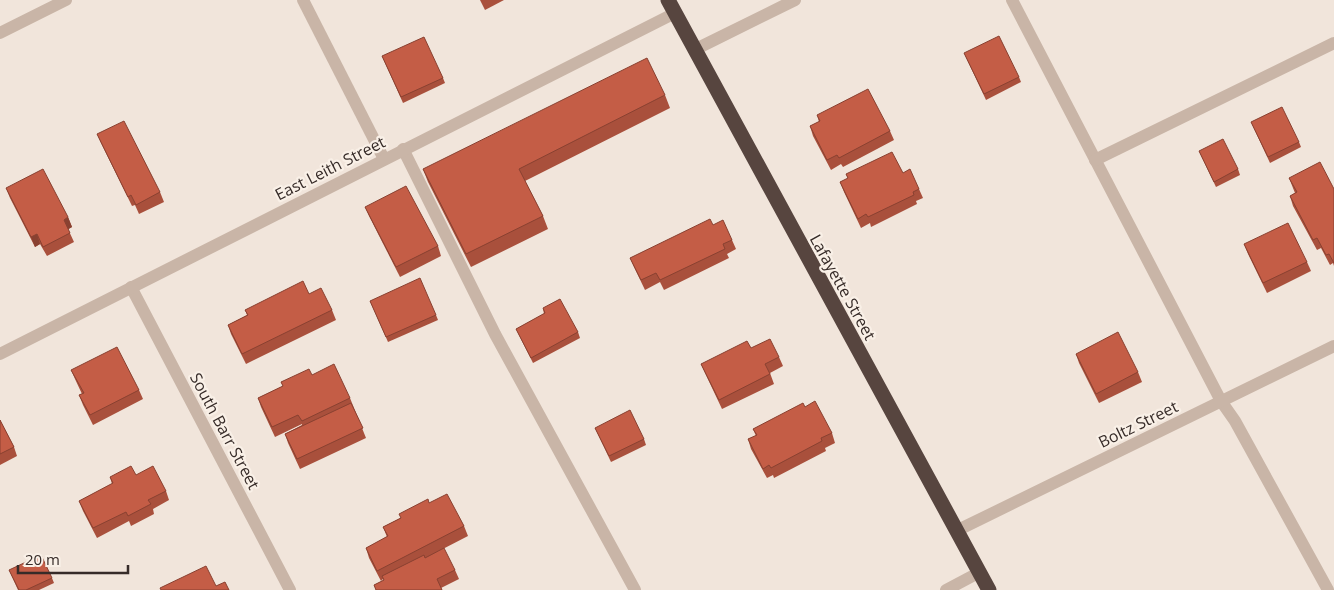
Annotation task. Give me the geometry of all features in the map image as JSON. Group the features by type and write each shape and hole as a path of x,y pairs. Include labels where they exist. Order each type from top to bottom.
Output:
{"highway":[{"name":"Lafayette Street","path":"672,6 694,50 989,590"}],"street":[{"path":"0,33 66,0"},
{"path":"303,0 384,159"},
{"path":"694,50 796,0"},
{"path":"1012,0 1221,401 1235,421 1328,590"},
{"name":"East Leith Street","path":"0,354 384,159 672,6"},
{"path":"1095,160 1334,43"},
{"path":"403,149 495,334 635,590"},
{"name":"South Barr Street","path":"131,287 290,590"},
{"name":"Boltz Street","path":"956,531 1334,346"},
{"path":"946,590 980,572"}],"building":[{"path":"999,36 1019,77 984,94 964,53"},
{"path":"424,37 443,78 401,97 382,56"},
{"path":"647,58 665,95 519,169 543,216 466,254 423,169"},
{"path":"868,89 890,131 839,158 837,155 827,160 810,126 820,121 817,115"},
{"path":"1282,107 1299,142 1268,157 1251,122"},
{"path":"124,121 160,192 136,205 131,195 128,197 97,134"},
{"path":"1223,139 1238,169 1214,182 1199,151"},
{"path":"892,152 903,173 910,169 919,189 913,192 914,195 868,217 866,214 858,219 840,182 848,178 846,174"},
{"path":"1320,162 1334,189 1334,263 1329,254 1326,255 1317,238 1313,240 1290,196 1297,192 1289,178"},
{"path":"43,169 68,217 64,220 70,233 43,247 37,234 31,237 6,188"},
{"path":"406,186 438,246 396,267 365,207"},
{"path":"710,219 713,225 723,220 732,240 723,244 725,249 660,280 656,273 641,280 630,258"},
{"path":"1288,223 1307,262 1263,283 1244,244"},
{"path":"420,278 436,315 386,337 370,301"},
{"path":"303,281 309,294 321,288 332,310 242,354 228,325 248,315 245,310"},
{"path":"560,299 578,332 531,358 516,329 545,313 543,308"},
{"path":"1118,332 1138,372 1096,394 1076,354"},
{"path":"770,339 779,357 765,364 770,374 719,400 701,364 747,341 751,348"},
{"path":"117,347 139,390 90,415 79,395 84,393 71,370"},
{"path":"334,364 350,398 302,421 298,415 272,427 258,398 283,386 281,382 309,369 312,375"},
{"path":"815,401 832,433 821,438 822,441 771,468 769,465 763,469 748,439 757,435 753,429 803,403 805,407"},
{"path":"351,403 363,428 297,459 285,434"},
{"path":"630,410 644,439 609,456 595,428"},
{"path":"0,420 14,447 0,454"},
{"path":"131,466 136,475 153,466 166,491 148,500 151,504 128,516 126,512 93,528 79,501 113,483 110,477"},
{"path":"447,494 464,526 377,571 366,548 388,536 383,527 401,518 399,514 428,499 429,503"},
{"path":"444,548 455,570 437,579 442,590 376,590 374,585 384,580 382,576 424,555 425,558"},
{"path":"41,555 52,578 26,590 19,590 9,570"},
{"path":"206,566 216,586 225,582 229,590 161,590 160,588"}]}
